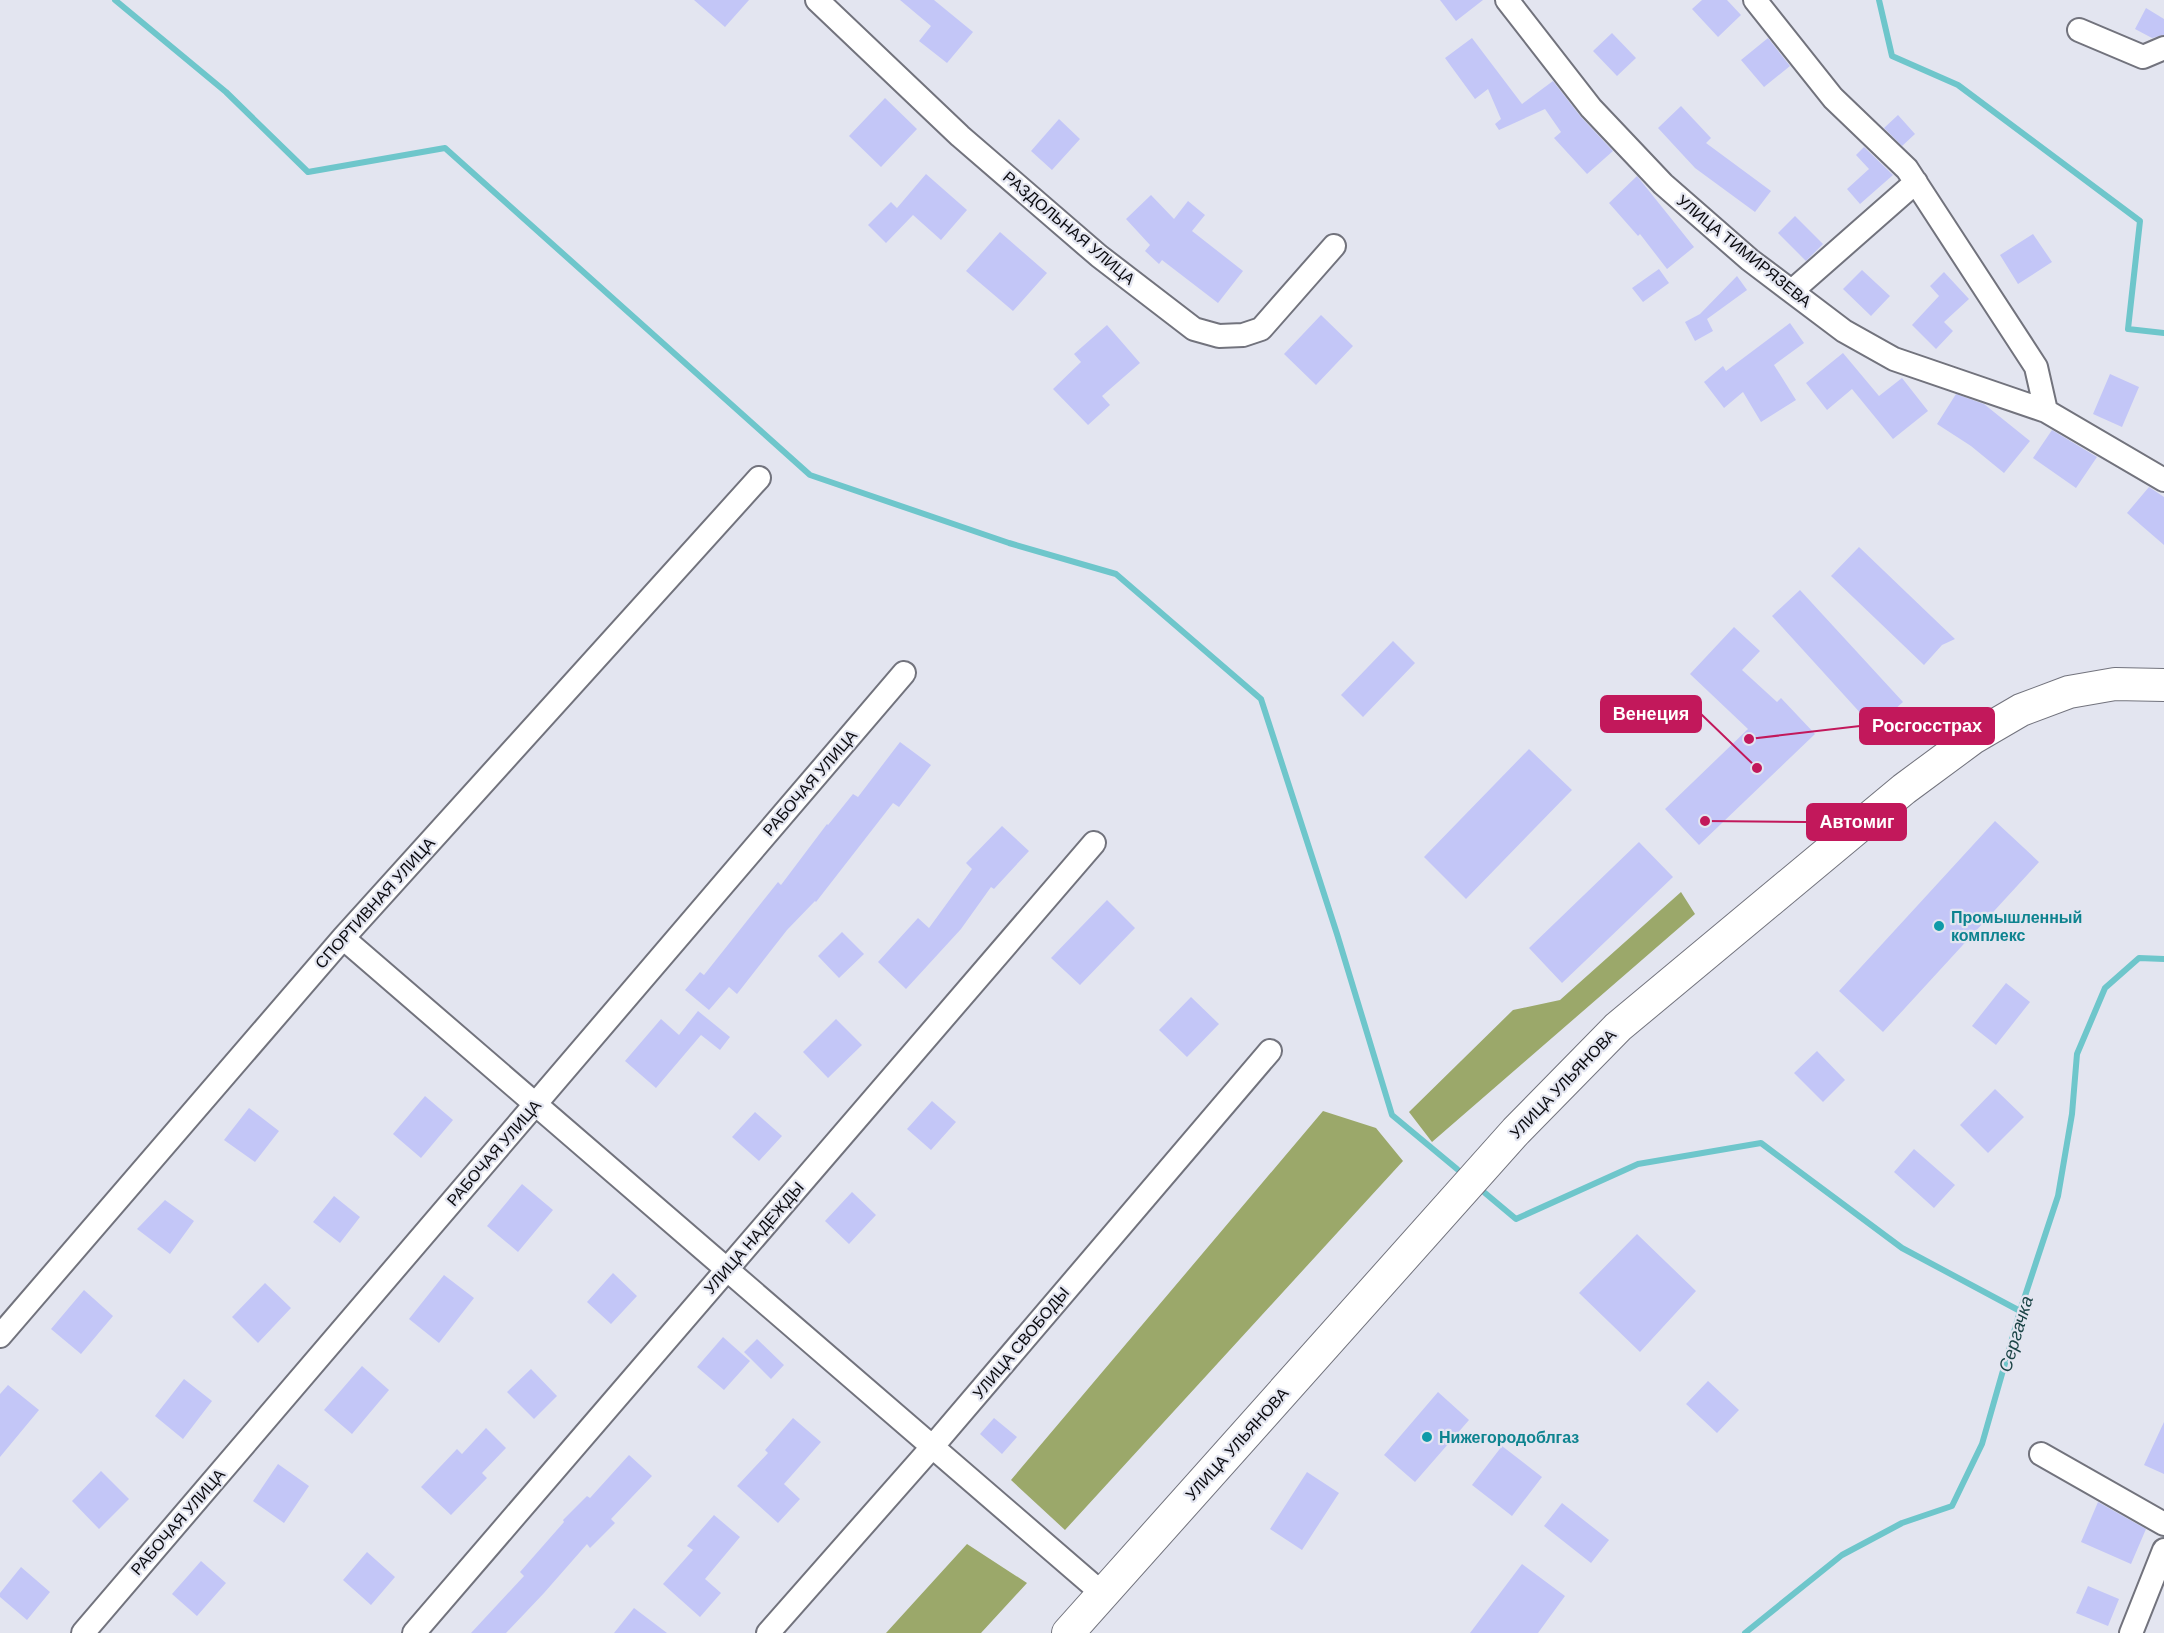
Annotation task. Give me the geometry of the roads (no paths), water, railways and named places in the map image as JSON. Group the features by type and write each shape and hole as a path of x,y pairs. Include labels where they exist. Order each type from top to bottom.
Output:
{"main road":[{"name":"УЛИЦА УЛЬЯНОВА","path":"1068,1633 1516,1131 1618,1027 1904,789 1973,738 2021,710 2069,692 2115,684 2164,685"}],"street":[{"name":"РАЗДОЛЬНАЯ УЛИЦА","path":"817,0 960,136 1099,256 1194,329 1219,336 1243,335 1261,329 1334,246"},
{"name":"УЛИЦА ТИМИРЯЗЕВА","path":"1507,0 1591,108 1663,184 1750,260 1845,331 1894,359 2046,411 2164,480"},
{"path":"1755,0 1833,98 1907,169 2036,367 2046,411"},
{"path":"2079,30 2143,57 2164,48"},
{"path":"1792,291 1916,182"},
{"name":"СПОРТИВНАЯ УЛИЦА","path":"0,1336 343,938 759,478"},
{"name":"РАБОЧАЯ УЛИЦА","path":"83,1633 904,672"},
{"name":"УЛИЦА НАДЕЖДЫ","path":"414,1633 1094,843"},
{"path":"343,938 1104,1593"},
{"name":"УЛИЦА СВОБОДЫ","path":"768,1633 933,1446 1270,1051"},
{"path":"2041,1454 2164,1524"},
{"path":"2131,1633 2164,1550"}],"waterway":[{"path":"115,0 226,92 308,172 445,148 810,475 1009,543 1116,574 1261,699 1337,934 1392,1115 1457,1169"},
{"path":"1879,0 1892,56 1958,85 2140,221 2128,329 2164,333"},
{"name":"Сергачка","path":"1745,1633 1842,1555 1902,1523 1952,1506 1982,1444 2020,1311 2058,1196 2072,1114 2077,1054 2105,988 2139,958 2164,959"},
{"path":"1485,1193 1516,1219 1638,1164 1761,1143 1902,1248 2020,1311"}],"place":[{"name":"Росгосстрах","path":"1749,739"},
{"name":"Венеция","path":"1757,768"},
{"name":"Автомиг","path":"1705,821"},
{"name":"Промышленный комплекс","path":"1939,926"},
{"name":"Нижегородоблгаз","path":"1427,1437"}]}
